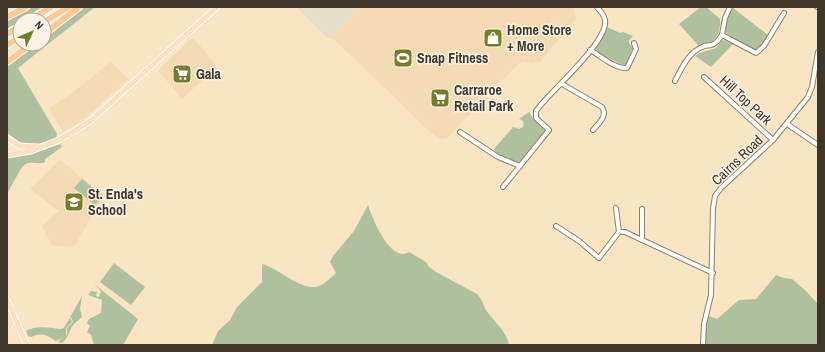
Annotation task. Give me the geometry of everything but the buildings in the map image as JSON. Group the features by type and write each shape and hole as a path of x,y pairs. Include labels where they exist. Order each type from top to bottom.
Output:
{"highway":[{"path":"7,17 26,7"},
{"path":"52,17 68,7"},
{"path":"52,28 79,7"},
{"path":"7,62 20,52"}],"main road":[{"path":"7,155 31,151 59,140 89,122 217,7"},
{"path":"7,138 19,146 31,148 41,147"},
{"path":"7,300 27,345"}],"street":[{"path":"504,186 549,130 536,118 536,111 562,84 598,41 605,23 602,14 596,7"},
{"path":"675,80 694,52 701,47 717,42 722,35 725,18 730,7"},
{"path":"722,35 756,53 764,46 784,13"},
{"path":"590,50 615,65 627,68 636,49 634,43"},
{"name":"Cairns Road","path":"703,345 704,324 711,295 713,273 713,208 716,196 722,188 773,140 808,97 812,88 818,52"},
{"name":"Hill Top Park","path":"704,77 773,140"},
{"path":"562,84 602,107 605,114 593,130"},
{"path":"787,124 818,145"},
{"path":"460,132 498,157 520,166"},
{"path":"556,226 579,241 599,258 619,232 616,208"},
{"path":"642,209 642,240"},
{"path":"619,232 625,232 713,273"}],"shaded area":[{"path":"296,7 360,7 329,39"},
{"name":"Carraroe Retail Park","path":"360,7 574,7 576,19 541,61 532,64 523,62 518,64 447,138 440,139 430,132 335,40 329,39"},
{"path":"193,37 217,67 182,99 158,70"},
{"path":"111,62 128,79 94,110 72,127 63,131 49,108 72,93"},
{"name":"St. Enda's School","path":"60,160 105,196 96,208 74,247 51,245 42,226 59,211 30,189"}],"green space":[{"path":"32,7 42,7 34,12 22,12"},
{"path":"83,7 95,7 52,41 52,32"},
{"path":"701,7 706,7 720,19 720,22 718,33 713,42 699,46 679,24"},
{"path":"733,8 768,35 756,51 726,33 726,19"},
{"path":"12,17 12,26 7,29 7,20"},
{"path":"607,27 620,33 623,32 633,36 629,40 629,43 633,48 625,66 598,53 596,48"},
{"path":"723,40 733,44 711,67 695,56 716,48"},
{"path":"26,52 38,52 18,68 57,134 56,138 42,143 25,144 13,138 7,132 7,67"},
{"path":"529,112 544,129 544,133 521,161 517,162 497,154 494,149 513,127 519,129 523,127 524,123 519,119"},
{"path":"61,144 62,147 45,159 45,162 26,164 18,173 7,194 7,158 33,153"},
{"path":"82,179 103,196 95,205 74,188"},
{"path":"368,205 378,229 389,246 396,252 402,254 409,252 426,262 429,267 436,272 477,294 486,310 506,335 509,345 212,345 218,331 230,320 237,307 262,282 262,264 269,266 305,286 319,286 326,282 336,273 330,262 333,256 354,231"},
{"path":"114,263 145,287 131,305 100,282"},
{"path":"776,275 792,279 818,304 818,345 706,345 706,324 709,316 717,319 739,300 756,299"},
{"path":"94,284 138,319 123,345 94,345 91,335 87,332 90,326 87,323 89,319 101,313 102,300 88,295 91,291 97,292 96,296 99,297 101,291"},
{"path":"82,296 80,309 82,317 74,324 64,341 62,343 58,342 64,337 56,341 44,335 28,336 26,331 39,327 64,328","holes":["71,317 73,322 67,328 66,336 66,328 72,322"]}],"place":[{"name":"Home Store + More","path":"493,38"},
{"name":"Snap Fitness","path":"403,58"},
{"name":"Gala","path":"182,74"},
{"name":"Carraroe Retail Park","path":"440,98"},
{"name":"St. Enda's School","path":"74,202"}]}
